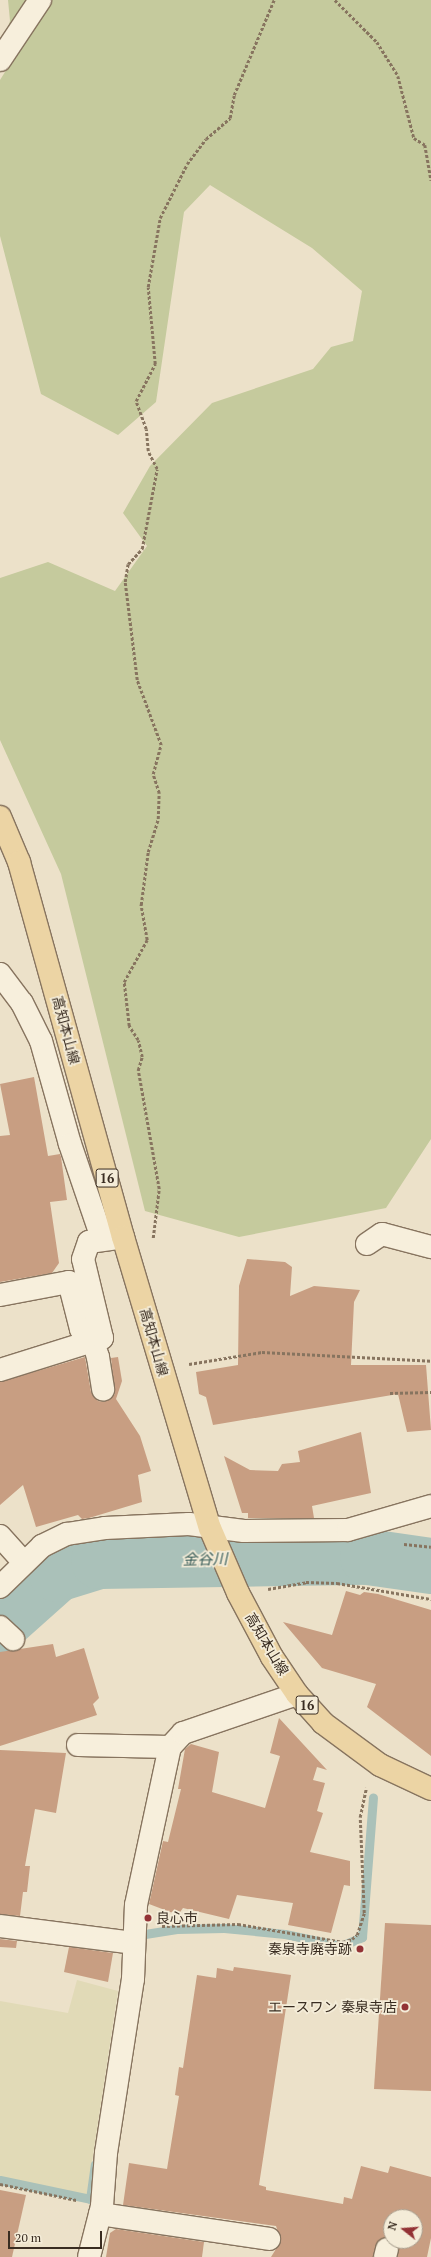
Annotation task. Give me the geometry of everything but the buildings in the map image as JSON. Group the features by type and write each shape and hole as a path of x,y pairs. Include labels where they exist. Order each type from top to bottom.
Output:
{"main road":[{"name":"高知本山線","path":"0,817 21,870 113,1238 133,1265 163,1373 213,1534 231,1577 253,1625 297,1694 323,1723 380,1765 431,1789"}],"street":[{"path":"0,60 40,0"},
{"path":"0,974 22,1003 41,1040 70,1144 113,1238 89,1242 83,1259 102,1338 0,1370"},
{"path":"367,1244 382,1234 431,1247"},
{"path":"0,1295 69,1282 81,1329 93,1341 103,1390"},
{"path":"0,1587 42,1546 67,1534 166,1525 213,1534 348,1530 431,1506"},
{"path":"0,1536 24,1563"},
{"path":"89,2257 101,2210 106,2153 139,1939 136,1905 170,1747 183,1733 297,1694"},
{"path":"78,1745 170,1747"},
{"path":"0,1926 139,1939"},
{"path":"101,2210 269,2239"}],"path":[{"path":"133,1265 150,1248 157,1226 159,1189 138,1070 142,1057 138,1040 129,1026 124,982 147,940 141,905 148,852 158,819 159,793 153,774 161,745 136,680 125,582 128,564 142,549 157,469 148,451 146,430 136,401 155,364 148,287 160,218 188,164 206,139 230,118 234,95 274,0"},
{"path":"335,0 377,42 398,76 414,138 425,145 431,180"},
{"path":"163,1373 184,1365 262,1352 431,1361"},
{"path":"390,1393 431,1392"},
{"path":"264,1591 306,1582 337,1583 431,1599"},
{"path":"139,1939 238,1924 343,1942 352,1939 357,1935 364,1913 360,1817 364,1791 368,1786"},
{"path":"0,2184 101,2210"}],"shaded area":[{"path":"77,1980 118,1991 86,2201 0,2182 0,2001 68,2013"}],"green space":[{"path":"8,0 29,0 4,38 10,21"},
{"path":"50,0 431,0 431,1139 386,1208 239,1237 145,1211 61,874 0,740 0,578 48,562 115,591 147,546 123,513 150,466 212,403 313,369 331,347 353,341 362,291 312,248 210,185 184,212 156,402 118,435 41,394 0,236 0,80"}],"waterway":[{"name":"金谷川","path":"0,1625 57,1574 99,1561 368,1557 431,1566"},
{"path":"37,1564 57,1574"},
{"path":"145,1934 177,1929 224,1928 285,1934 341,1946 362,1937 373,1797"},
{"path":"0,2180 90,2199 95,2164"}],"place":[{"name":"良心市","path":"148,1918"},
{"name":"秦泉寺廃寺跡","path":"360,1949"},
{"name":"エースワン 秦泉寺店","path":"405,2007"}]}
